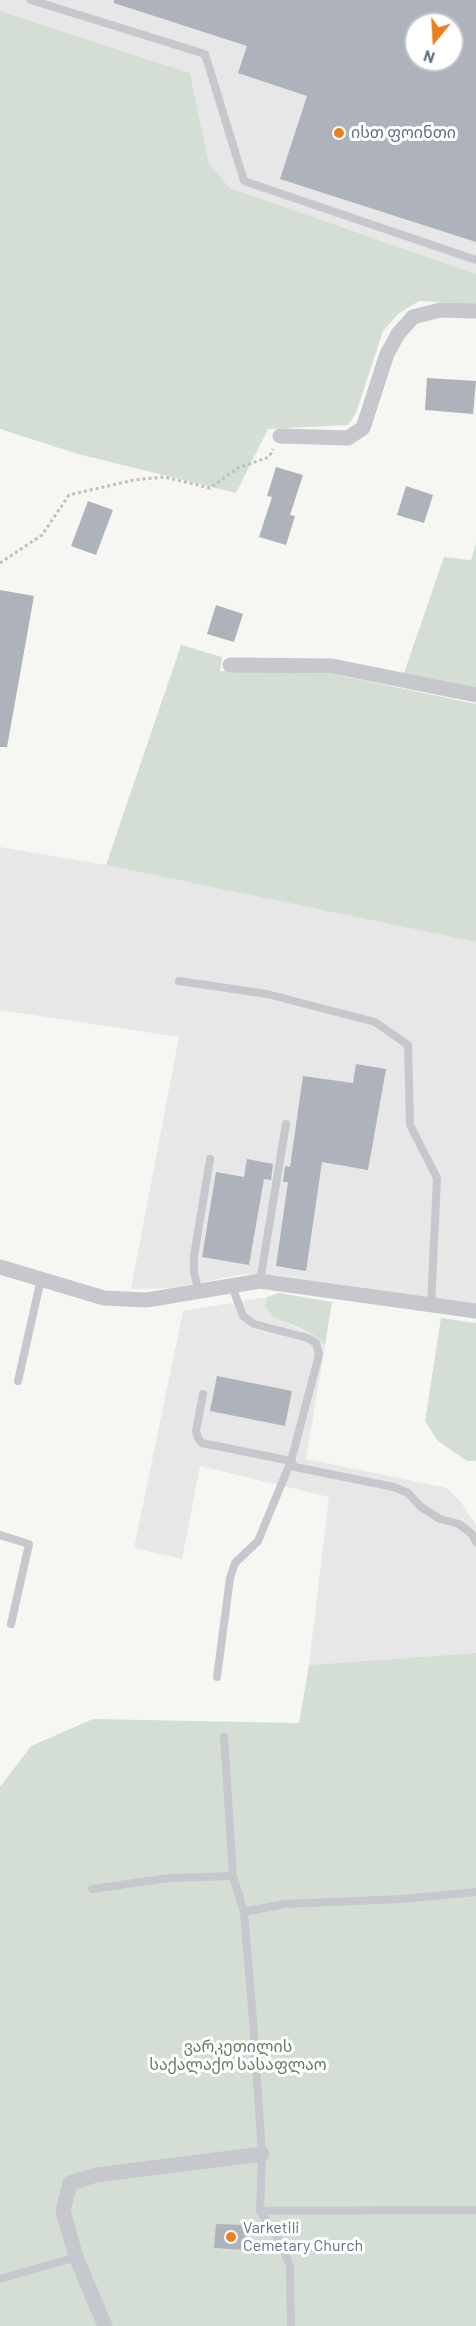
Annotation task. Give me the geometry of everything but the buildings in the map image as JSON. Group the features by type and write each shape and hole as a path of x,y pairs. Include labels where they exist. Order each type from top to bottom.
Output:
{"street":[{"path":"280,436 348,438 363,428 387,354 398,334 413,317 440,310 476,311"},
{"path":"230,665 332,666 476,695"},
{"path":"0,1267 104,1298 147,1300 260,1281 476,1311"},
{"path":"105,2326 76,2257 63,2211 70,2183 96,2175 262,2154"}],"lane":[{"path":"31,0 205,54 244,181 476,260"},
{"path":"179,981 267,994 375,1022 408,1045 410,1125 437,1178 431,1306"},
{"path":"260,1281 286,1124"},
{"path":"198,1292 194,1273 194,1256 210,1160"},
{"path":"18,1381 41,1279"},
{"path":"217,1677 230,1578 235,1563 258,1541 291,1461 318,1355 316,1343 308,1338 254,1324 243,1316 232,1286"},
{"path":"203,1394 196,1431 202,1443 291,1461 295,1467 301,1469 394,1487 408,1493 421,1507 440,1519 459,1524 472,1534 476,1542"},
{"path":"0,1535 29,1544 11,1624"},
{"path":"224,1737 233,1876 244,1912 262,2154 260,2211 282,2245 290,2266 291,2326"},
{"path":"92,1888 169,1878 233,1876"},
{"path":"244,1912 284,1904 401,1899 476,1892"},
{"path":"260,2211 476,2210"},
{"path":"0,2279 76,2257"}],"path":[{"path":"0,563 42,535 69,495 134,480 164,477 210,488 238,468 269,457 280,436"}],"shaded area":[{"name":"ისთ ფოინთი","path":"0,0 476,0 476,274 230,188 209,164 190,73 0,11"},
{"path":"0,847 106,865 476,942 476,1304 277,1275 244,1274 172,1288 131,1289 179,1037 0,1010"},
{"path":"267,1297 265,1307 292,1326 311,1333 325,1345 306,1459 447,1488 460,1501 476,1525 476,1653 309,1665 329,1497 200,1466 182,1559 134,1548 183,1311"}],"green space":[{"path":"0,11 190,73 209,164 230,188 476,274 476,304 419,301 398,314 383,331 356,413 348,425 268,429 236,493 78,454 0,429"},
{"path":"476,543 476,688 404,673 444,557 471,560"},
{"path":"181,645 222,657 220,671 333,674 476,704 476,942 106,865"},
{"path":"279,1293 332,1302 325,1345 311,1333 274,1317 265,1307 267,1297"},
{"path":"441,1318 476,1323 476,1461 467,1461 438,1441 425,1421"},
{"name":"ვარკეთილის საქალაქო სასაფლაო","path":"476,1653 476,2326 0,2326 0,1787 31,1746 93,1719 299,1723 309,1665"}],"place":[{"name":"ისთ ფოინთი","path":"339,133"},
{"name":"Varketili Cemetary Church","path":"231,2237"}]}
